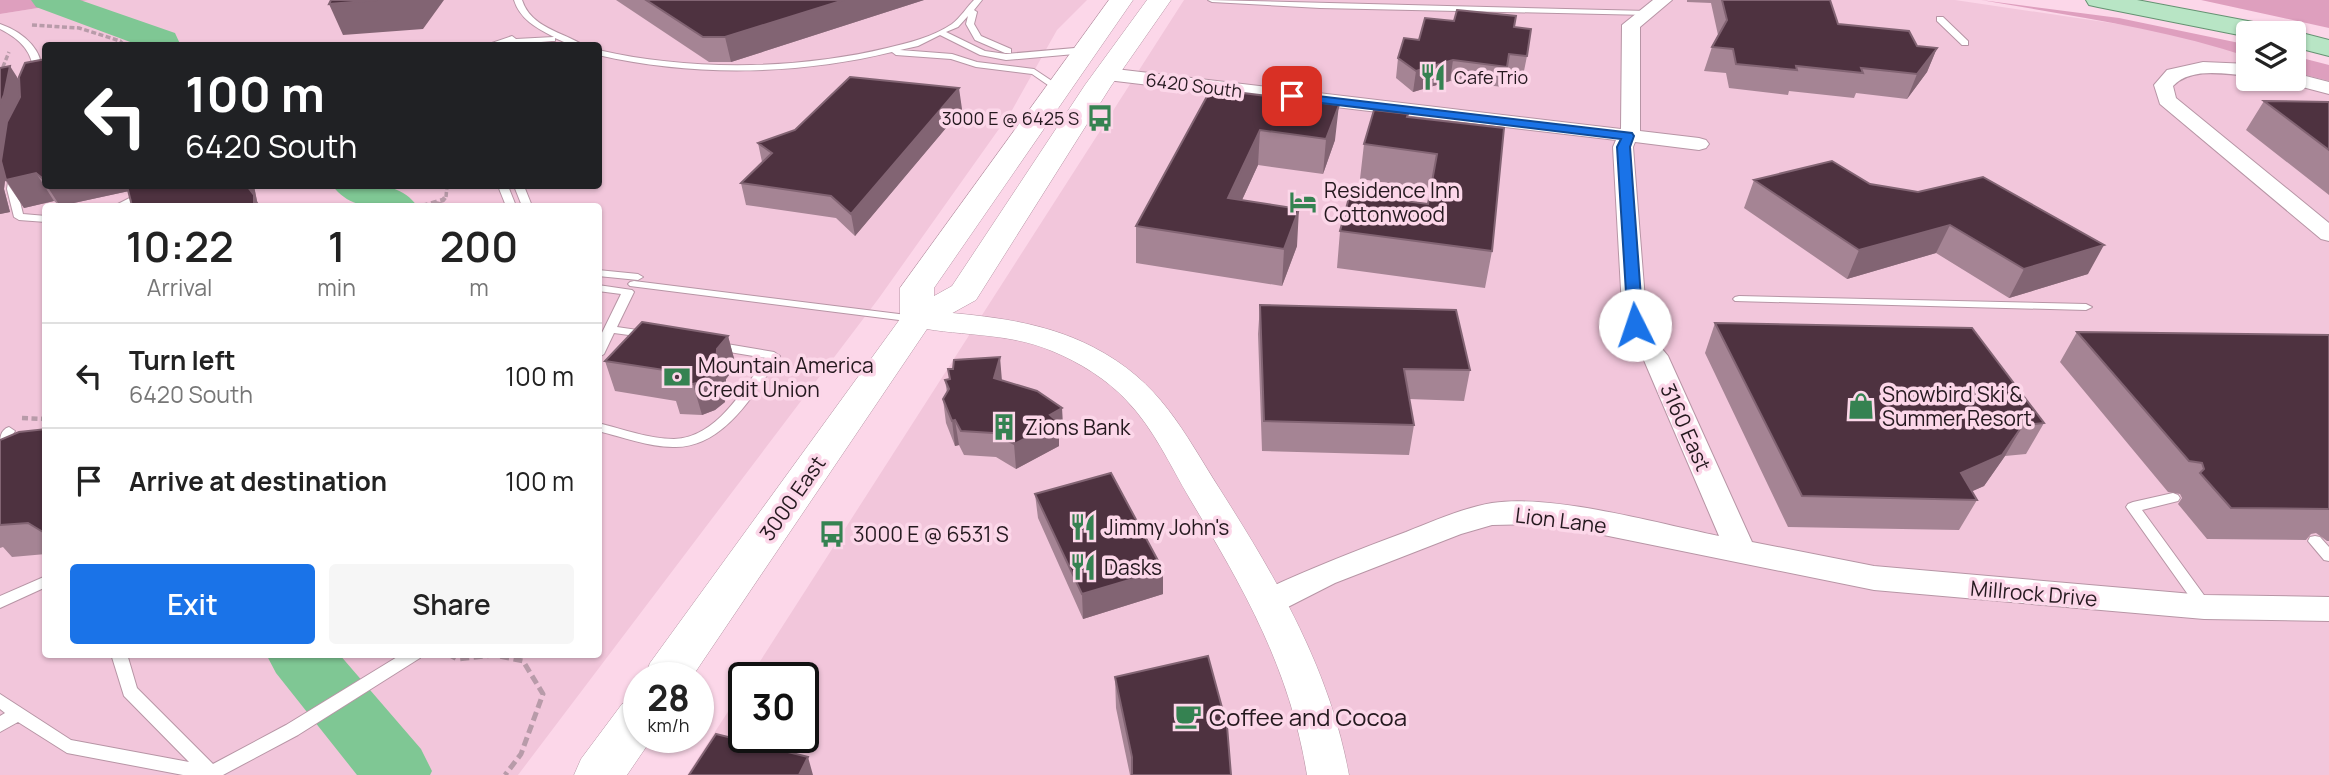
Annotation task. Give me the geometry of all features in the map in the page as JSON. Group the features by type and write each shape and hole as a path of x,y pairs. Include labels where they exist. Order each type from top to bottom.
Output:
{"main road":[{"path":"917,319 917,288 1121,0"},
{"name":"3000 East","path":"677,662 917,319 964,293 1107,74 1159,0"},
{"path":"2098,0 2236,27"},
{"path":"2306,42 2329,48"},
{"path":"599,775 623,741"}],"street":[{"path":"1628,136 1632,126 1631,25 1657,5"},
{"path":"2236,69 2203,68 2174,74 2163,85 2166,100 2329,234"},
{"name":"6420 South","path":"1107,74 1699,144"},
{"path":"2306,82 2329,88"},
{"name":"3160 East","path":"1628,136 1623,147 1635,325 1642,341 1655,356 1741,552"},
{"path":"917,319 1000,328 1043,338 1082,353 1137,392 1166,429 1269,602 1301,676 1325,745 1328,775"},
{"name":"Lion Lane","path":"1269,602 1336,570 1451,526 1492,514 1533,513 1578,519 1741,552"},
{"name":"Millrock Drive","path":"1741,552 1874,578 1995,590 2204,607 2329,609"}],"lane":[{"path":"518,0 519,7 544,31 572,42"},
{"path":"978,0 970,24 978,38 999,50 1033,56"},
{"path":"1212,0 1657,5"},
{"path":"871,54 943,34 973,12"},
{"path":"1940,19 1965,43"},
{"path":"499,42 515,37 536,23"},
{"path":"2,27 19,34 36,57 38,74 34,83"},
{"path":"943,34 984,53 1006,57 1086,50"},
{"path":"515,42 540,37 568,40"},
{"path":"926,40 976,64"},
{"path":"602,53 662,65 723,69 804,65 907,51 1034,72 1058,89"},
{"path":"16,162 12,189 19,217 42,219"},
{"path":"125,203 154,189"},
{"path":"602,274 633,284 917,319"},
{"path":"602,288 633,284"},
{"path":"602,345 633,284"},
{"path":"1739,299 2086,307"},
{"path":"609,329 664,338"},
{"path":"602,428 676,443 712,432 725,421 774,356 704,345"},
{"path":"0,443 9,431"},
{"path":"2173,498 2133,507 2204,607"},
{"path":"2315,541 2329,556"},
{"path":"0,602 42,584"},
{"path":"120,658 130,691 211,773"},
{"path":"0,701 67,746 211,773 292,730 409,658"},
{"path":"0,725 18,713"}],"path":[{"path":"2,27 41,24 79,28 121,42"},
{"path":"0,74 8,57 14,60"},
{"path":"435,203 443,200 447,189"},
{"path":"505,775 521,754 543,694 523,661 508,658"}],"shaded area":[{"path":"0,0 88,0 0,14"},
{"path":"88,0 1087,0 1057,30 1011,112 879,298 518,775 0,775 0,14"},
{"path":"1184,0 1955,0 2192,35 2236,47 2236,91 2306,91 2306,67 2329,74 2329,775 687,775 701,753 714,753 714,733 728,712 728,753 819,753 819,662 760,662"},
{"path":"1981,0 2119,18 2236,42 2236,53 2150,30"},
{"path":"2201,0 2329,0 2329,28"},
{"path":"2306,59 2329,65 2329,81 2306,75"}],"building":[{"path":"331,0 377,0 329,4"},
{"path":"646,0 844,0 725,37 703,37"},
{"path":"1722,0 1830,0 1838,24 1909,31 1917,46 1937,48 1917,74 1861,68 1863,73 1796,66 1797,70 1736,64 1733,49 1712,47 1727,20"},
{"path":"1457,10 1516,16 1514,27 1531,29 1527,56 1509,54 1507,67 1453,60 1416,71 1398,58 1404,38 1419,40 1425,18 1454,21"},
{"path":"42,60 42,178 36,173 6,180 1,161 7,122 20,97 19,77 25,63"},
{"path":"10,66 4,95 0,104 0,68"},
{"path":"850,77 959,88 851,214 831,196 741,183 772,153 758,143 795,130"},
{"path":"1211,89 1339,105 1326,139 1260,130 1228,198 1299,209 1284,249 1136,226"},
{"path":"2264,101 2329,102 2329,150"},
{"path":"1374,110 1408,114 1407,117 1504,128 1492,251 1340,231 1350,194 1428,204 1437,154 1364,144"},
{"path":"1832,161 1870,184 1918,192 1983,177 2104,245 2024,269 1950,225 1859,250 1754,180"},
{"path":"128,189 249,189 254,195 254,203 131,203"},
{"path":"1260,305 1456,310 1470,370 1404,369 1414,425 1264,421"},
{"path":"642,322 728,336 717,349 716,372 706,380 693,384 670,384 671,371 605,361"},
{"name":"Snowbird Ski & Summer Resort","path":"1715,323 1972,328 2044,423 2023,425 2002,455 1961,473 1977,500 1802,496"},
{"path":"2077,332 2329,335 2329,509 2231,508 2200,473 2204,469 2202,463 2189,461"},
{"path":"1000,357 994,378 1037,391 1062,408 1050,415 1058,422 1014,444 993,433 961,431 955,420 952,421 943,399 949,389 945,380 950,379 948,369 953,369 954,360"},
{"path":"42,429 42,531 28,523 0,525 0,440 19,432"},
{"path":"1111,473 1163,570 1082,594 1035,494"},
{"path":"1208,656 1227,726 1231,775 1132,775 1132,757 1115,677"},
{"path":"716,734 728,737 728,753 792,753 808,757 799,775 689,775 703,753 714,753"}],"waterway":[{"path":"48,0 162,42"},
{"path":"360,189 389,203"},
{"path":"302,658 396,771"}],"place":[{"name":"Cafe Trio","path":"1433,77"},
{"name":"3000 E @ 6425 S","path":"1100,118"},
{"name":"Residence Inn Cottonwood","path":"1303,202"},
{"name":"Mountain America Credit Union","path":"677,377"},
{"name":"Snowbird Ski & Summer Resort","path":"1861,406"},
{"name":"Zions Bank","path":"1004,427"},
{"name":"Jimmy John's","path":"1083,527"},
{"name":"3000 E @ 6531 S","path":"832,534"},
{"name":"Dasks","path":"1083,567"},
{"name":"Coffee and Cocoa","path":"1188,716"}],"route":[{"path":"1292,96 1628,136 1623,147 1635,325"}]}
